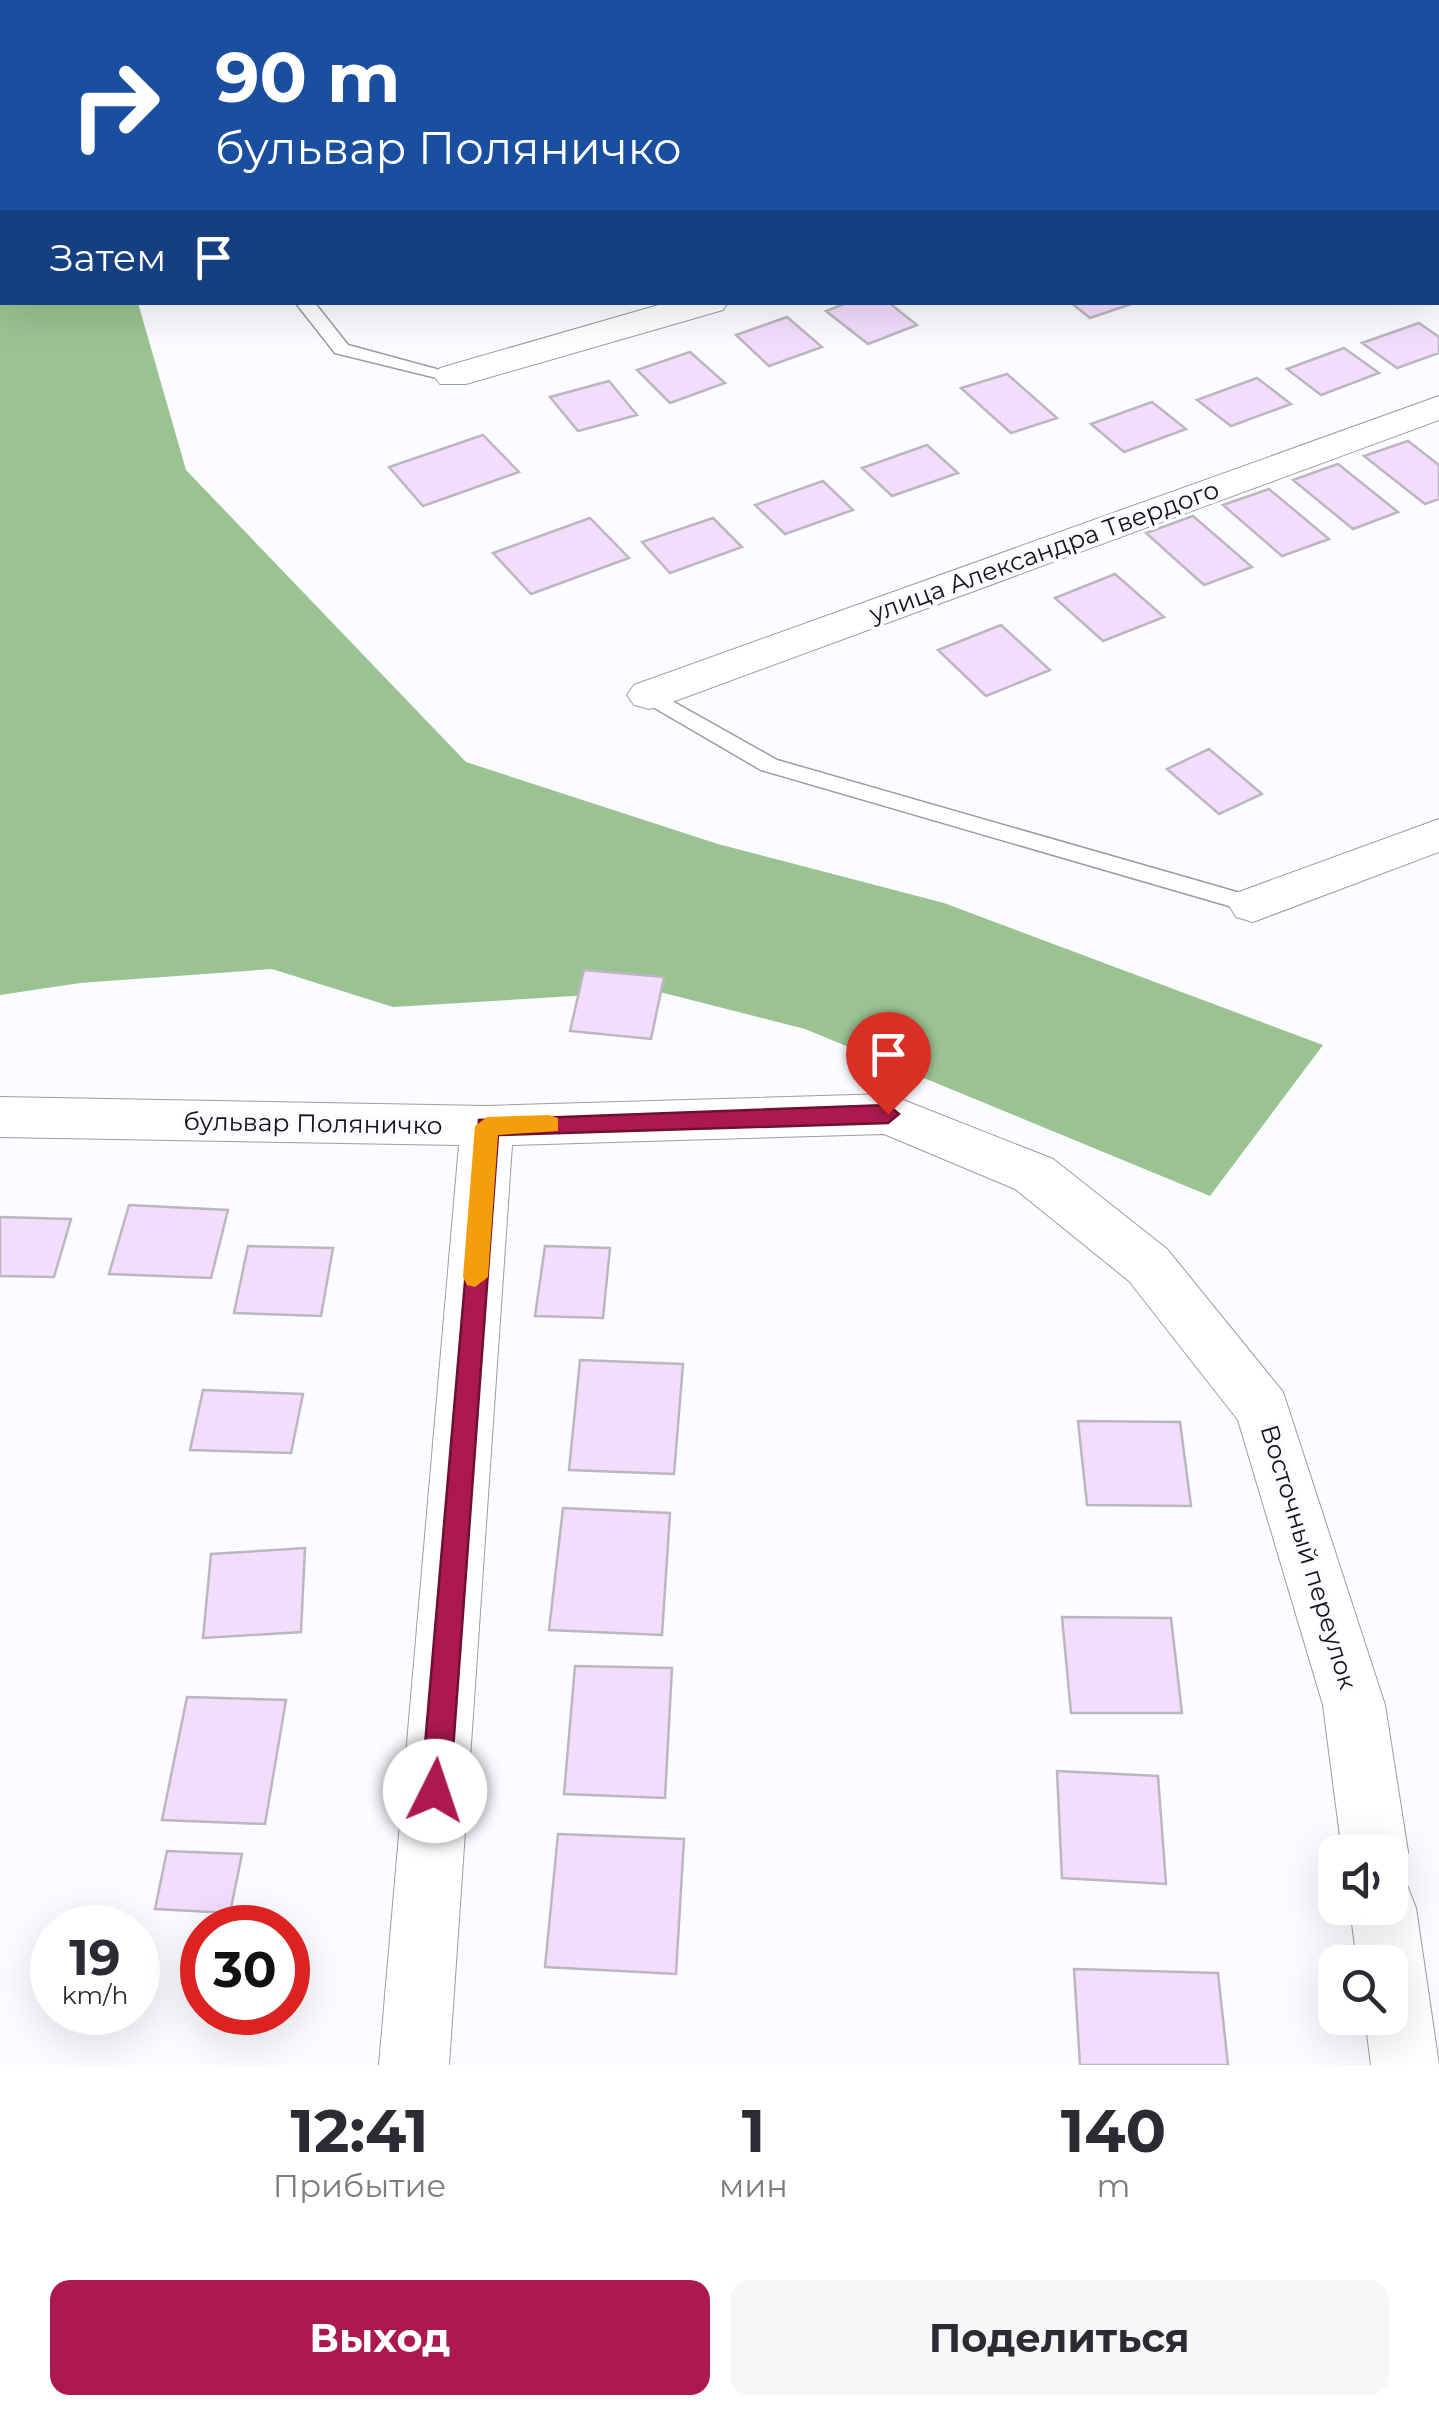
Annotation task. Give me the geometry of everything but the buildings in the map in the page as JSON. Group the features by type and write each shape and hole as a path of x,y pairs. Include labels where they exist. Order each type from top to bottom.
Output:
{"street":[{"path":"453,376 700,305"},
{"name":"улица Александра Твердого","path":"649,695 1439,407"},
{"path":"1253,905 1439,835"},
{"name":"бульвар Поляничко","path":"0,1117 487,1126 888,1114 1034,1174"},
{"path":"414,2065 487,1126"},
{"name":"Восточный переулок","path":"1034,1174 1148,1265 1263,1409 1354,1705 1373,1835"},
{"path":"1385,1925 1406,2065"}],"lane":[{"path":"306,305 342,349 453,376"},
{"path":"649,695 768,764 1253,905"}],"green space":[{"path":"0,305 139,305 186,470 466,762 718,844 944,903 1323,1045 1210,1196 805,1029 656,991 393,1007 272,969 80,983 0,995"}],"slow traffic":[{"path":"475,1277 487,1126 549,1124"}],"route":[{"path":"435,1791 487,1126 888,1114"}]}
